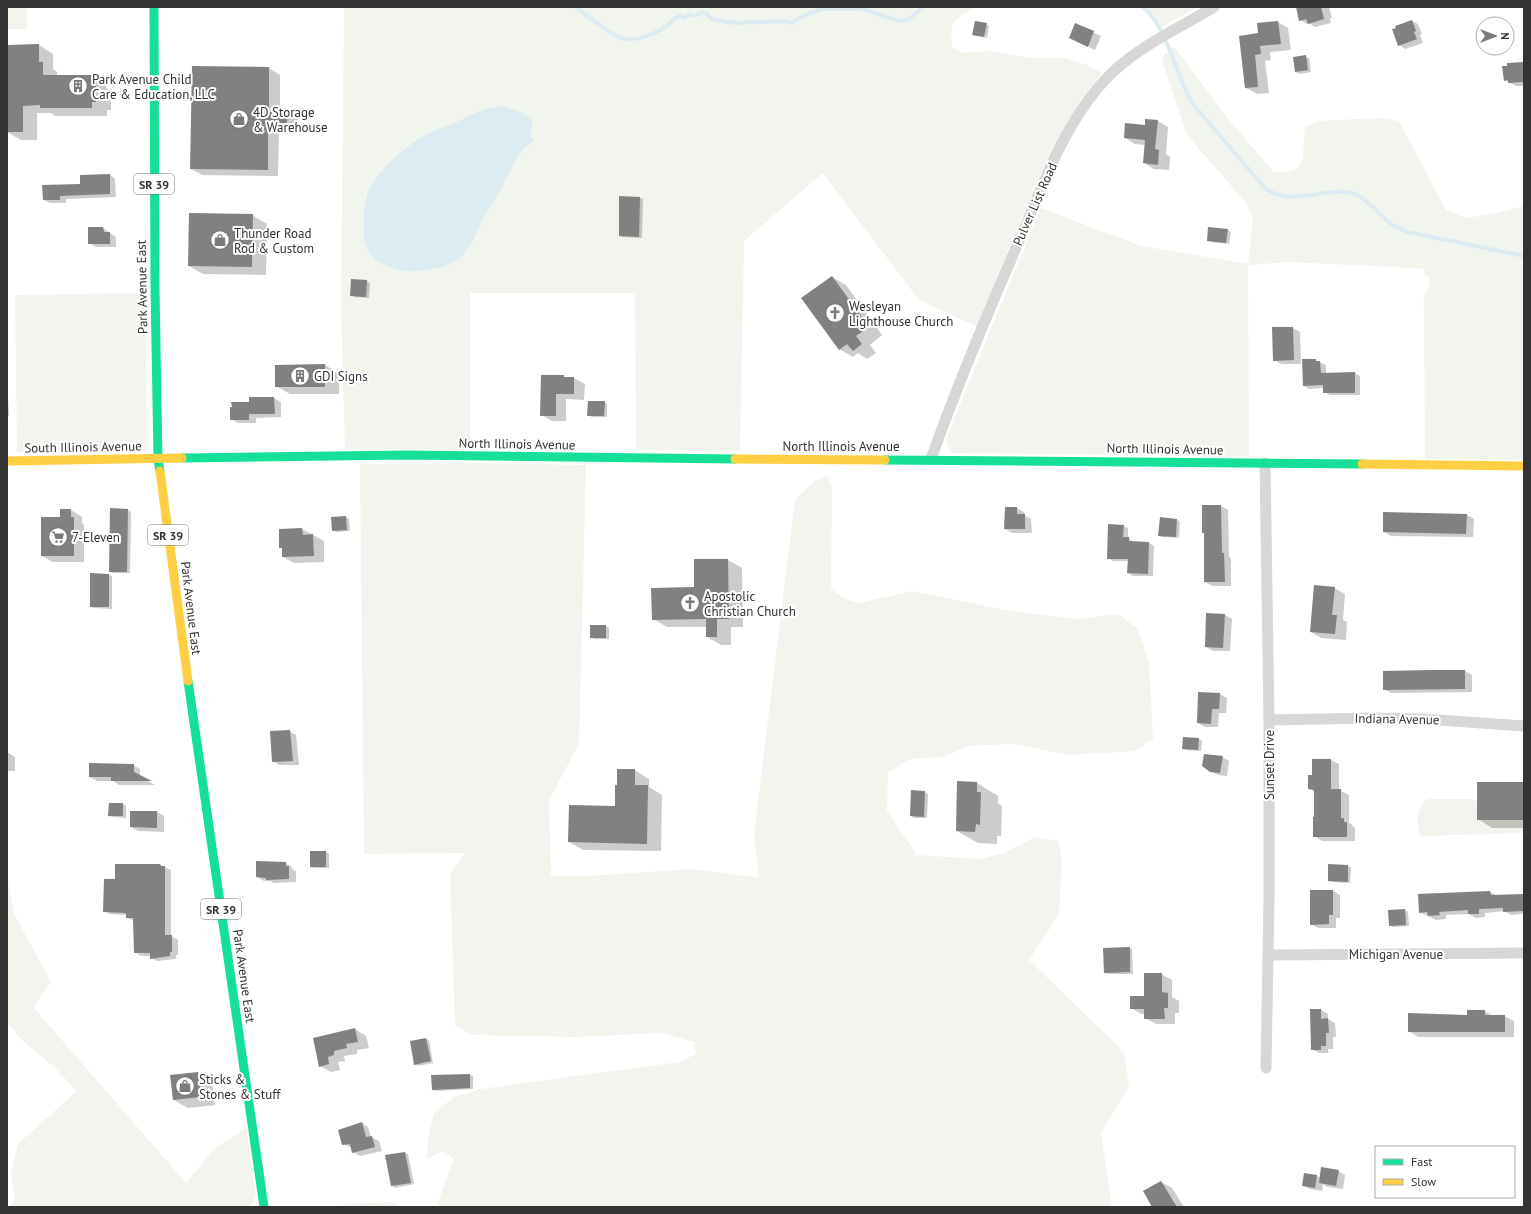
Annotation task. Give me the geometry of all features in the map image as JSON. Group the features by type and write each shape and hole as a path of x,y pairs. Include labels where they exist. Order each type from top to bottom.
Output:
{"street":[{"name":"Park Avenue East","path":"154,7 155,272 158,459 194,728 264,1207"},
{"name":"Pulver List Road","path":"931,459 1007,268 1065,139 1085,104 1104,80 1127,60 1154,41 1214,7"},
{"name":"North Illinois Avenue","path":"158,459 312,455 407,455 577,458 931,459 1524,466"},
{"name":"South Illinois Avenue","path":"7,461 158,459"},
{"name":"Sunset Drive","path":"1265,463 1269,720 1266,1068"},
{"name":"Indiana Avenue","path":"1269,720 1372,718 1424,719 1524,726"},
{"name":"Michigan Avenue","path":"1268,955 1524,953"}],"shaded area":[{"path":"7,7 27,7 27,29 7,29"},
{"path":"343,7 976,7 958,18 953,25 952,47 962,53 989,51 1032,58 1065,58 1090,66 1102,73 1079,103 1069,119 1042,170 977,327 919,300 823,173 744,241 740,451 636,450 635,293 470,293 470,450 345,449 341,307"},
{"path":"1140,7 1198,7 1158,29 1151,17"},
{"path":"1172,47 1176,49 1231,122 1274,172 1286,172 1298,169 1303,156 1305,126 1319,121 1379,118 1399,121 1446,210 1466,218 1492,214 1524,206 1524,460 1425,459 1423,303 1429,287 1430,279 1425,275 1424,269 1289,262 1248,265 1249,456 953,453 948,447 946,439 1041,208 1141,246 1248,264 1253,219 1247,204 1187,135 1162,60 1165,54"},
{"path":"501,106 518,111 532,121 530,135 533,141 517,158 473,241 462,256 450,264 420,271 396,269 379,262 374,258 365,242 364,223 365,203 368,192 377,177 400,153 426,135 483,110"},
{"path":"145,293 147,451 17,452 15,295"},
{"path":"468,463 586,465 579,744 549,800 551,876 588,876 692,869 759,878 754,834 795,500 814,481 827,476 832,487 831,589 845,599 859,603 912,591 1016,612 1079,619 1118,614 1138,629 1149,662 1153,739 1135,751 1069,755 1013,744 968,746 944,757 910,759 888,772 887,811 917,855 981,859 1004,853 1036,837 1059,841 1062,862 1059,914 1029,960 1124,1052 1129,1087 1101,1133 1112,1207 436,1207 454,1159 443,1151 427,1159 428,1139 434,1113 454,1097 481,1089 679,1062 696,1054 694,1042 660,1033 576,1037 470,1035 455,1025 450,874 465,853 364,854 360,464"},
{"path":"1428,799 1472,799 1477,802 1477,815 1480,820 1524,820 1524,833 1421,836 1417,821 1421,806"},
{"path":"7,875 14,914 51,982 33,1007 186,1183 214,1149 246,1128 256,1196 250,1207 10,1207 15,1199 11,1172 18,1144 77,1091 53,1066 24,1042 7,1023"},
{"path":"391,1202 400,1207 333,1207 347,1204"}],"building":[{"path":"1296,7 1321,7 1324,19 1308,24 1306,19 1299,21"},
{"path":"1412,20 1417,39 1398,46 1392,29 1396,28 1395,26"},
{"path":"975,21 987,23 984,37 972,35"},
{"path":"1278,21 1281,44 1260,46 1261,54 1255,55 1258,87 1245,88 1239,36 1258,33 1257,23"},
{"path":"1075,23 1094,31 1088,47 1069,38"},
{"name":"Park Avenue Child Care & Education, LLC","path":"39,44 39,62 43,62 43,75 92,75 92,81 96,81 96,102 92,102 92,108 40,108 40,105 23,106 23,132 7,132 7,45"},
{"path":"1306,55 1308,70 1295,72 1293,57"},
{"path":"1524,62 1524,82 1508,83 1508,80 1504,81 1502,66 1507,66 1507,63"},
{"path":"192,66 269,67 269,112 287,112 287,126 268,126 268,170 190,169"},
{"path":"1145,119 1158,120 1155,149 1159,150 1158,165 1143,163 1145,140 1124,138 1125,123 1145,125"},
{"path":"110,174 110,194 60,196 60,200 43,200 42,185 80,184 80,175"},
{"path":"619,196 640,197 639,237 619,236"},
{"name":"Thunder Road Rod & Custom","path":"189,213 253,214 252,267 188,266"},
{"path":"88,227 103,227 104,232 110,232 110,244 88,244"},
{"path":"1208,227 1228,229 1226,243 1207,241"},
{"name":"Wesleyan Lighthouse Church","path":"832,276 869,327 856,336 862,344 853,351 847,344 839,350 801,298"},
{"path":"351,279 367,280 366,297 350,296"},
{"path":"1272,327 1293,327 1294,360 1273,361"},
{"path":"1302,359 1316,359 1316,361 1320,361 1321,373 1355,372 1355,393 1323,393 1323,385 1303,386"},
{"name":"GDI Signs","path":"325,364 325,387 275,387 275,365"},
{"path":"541,375 564,375 564,377 574,377 574,394 556,394 556,416 540,416"},
{"path":"249,397 274,397 275,414 249,414 249,420 230,420 230,407 232,407 231,402 249,402"},
{"path":"588,401 605,401 604,416 587,416"},
{"path":"1202,505 1221,505 1222,553 1224,553 1225,582 1204,582 1204,533 1202,533"},
{"path":"1005,507 1017,507 1017,514 1025,514 1025,529 1004,529"},
{"path":"110,508 128,509 127,572 109,572"},
{"name":"7-Eleven","path":"60,509 71,509 71,517 74,517 74,556 41,556 41,517 60,517"},
{"path":"1383,512 1467,514 1466,534 1383,532"},
{"path":"346,516 347,530 332,531 331,517"},
{"path":"1160,517 1177,519 1176,537 1158,536"},
{"path":"1108,524 1124,525 1123,537 1129,537 1129,541 1149,542 1148,574 1127,573 1128,559 1107,559"},
{"path":"302,528 303,535 313,534 314,556 282,557 282,548 279,548 279,529"},
{"name":"Apostolic Christian Church","path":"694,559 728,559 729,619 717,619 717,637 706,637 706,619 652,620 651,588 694,587"},
{"path":"90,573 109,574 109,607 90,607"},
{"path":"1314,585 1335,587 1332,615 1337,615 1335,634 1310,632"},
{"path":"1206,613 1225,614 1223,648 1205,647"},
{"path":"590,625 606,625 606,638 590,638"},
{"path":"1465,670 1465,689 1383,690 1383,671"},
{"path":"1198,692 1220,693 1219,709 1212,709 1211,724 1197,723"},
{"path":"290,730 293,761 272,762 270,731"},
{"path":"1183,737 1199,738 1198,750 1182,749"},
{"path":"1204,754 1223,756 1220,773 1210,772 1202,766"},
{"path":"1312,759 1331,759 1331,789 1341,789 1341,818 1344,818 1344,822 1347,822 1347,837 1313,837 1314,790 1308,789 1308,775 1312,775"},
{"path":"89,763 134,764 134,772 152,781 111,781 111,777 89,777"},
{"path":"617,769 635,769 635,785 648,785 647,844 568,842 569,805 615,806"},
{"path":"957,781 977,782 977,792 981,792 980,825 976,824 975,832 956,831"},
{"path":"1477,782 1524,782 1524,820 1477,820"},
{"path":"911,790 925,791 924,817 910,816"},
{"path":"109,803 123,803 123,816 108,816"},
{"path":"130,811 157,811 157,828 130,827"},
{"path":"310,851 326,851 326,867 310,867"},
{"path":"256,861 286,862 286,866 289,866 289,879 266,880 266,878 256,877"},
{"path":"115,864 160,864 161,866 165,866 165,935 172,935 172,952 170,952 170,956 150,959 150,953 134,953 133,918 126,918 126,913 103,912 104,879 115,879"},
{"path":"1328,864 1348,865 1348,882 1328,881"},
{"path":"1310,890 1333,890 1333,915 1329,915 1329,924 1310,925"},
{"path":"1490,891 1491,895 1524,894 1524,911 1503,912 1503,908 1479,909 1479,914 1468,914 1468,910 1439,912 1440,915 1428,916 1427,912 1419,913 1418,894"},
{"path":"1405,909 1406,925 1389,926 1388,910"},
{"path":"1130,947 1130,972 1104,973 1103,948"},
{"path":"1144,973 1162,973 1162,992 1168,993 1168,1008 1164,1008 1165,1019 1144,1019 1144,1009 1130,1009 1130,996 1144,996"},
{"path":"1310,1009 1321,1009 1321,1019 1328,1018 1329,1033 1326,1033 1326,1046 1321,1046 1321,1050 1311,1050"},
{"path":"1467,1010 1485,1010 1485,1015 1505,1015 1505,1032 1408,1032 1408,1013 1467,1015"},
{"path":"355,1028 358,1042 346,1044 347,1048 334,1051 334,1055 328,1057 329,1064 319,1067 313,1038"},
{"path":"426,1038 431,1061 414,1065 410,1041"},
{"name":"Sticks & Stones & Stuff","path":"198,1072 201,1097 173,1100 170,1075"},
{"path":"470,1074 470,1088 432,1090 431,1075"},
{"path":"362,1122 366,1137 372,1136 375,1147 352,1153 350,1144 342,1145 338,1130"},
{"path":"405,1152 411,1183 391,1186 385,1155"},
{"path":"1321,1167 1339,1170 1336,1186 1319,1183"},
{"path":"1304,1173 1317,1175 1315,1188 1302,1186"},
{"path":"1161,1181 1177,1207 1152,1207 1143,1191"}],"waterway":[{"path":"576,7 607,30 625,39 639,38 653,34 665,27 675,18 680,16 684,18 689,14 694,16 702,12 707,14 711,19 735,23 786,21 791,23 807,14 822,9 862,9 903,21 909,19 923,7"},
{"path":"1143,7 1159,26 1192,103 1265,188 1283,196 1293,197 1336,192 1353,193 1364,200 1391,224 1407,232 1524,256"}],"traffic: fast":[{"path":"154,7 155,288 158,459 160,471"},
{"path":"182,458 407,455 735,459"},
{"path":"885,460 1362,464"},
{"path":"188,681 264,1207"}],"traffic: slow":[{"path":"7,461 182,458"},
{"path":"735,459 885,460"},
{"path":"1362,464 1524,466"},
{"path":"160,471 188,681"}],"place":[{"name":"Park Avenue Child Care & Education, LLC","path":"78,86"},
{"name":"4D Storage & Warehouse","path":"239,119"},
{"name":"Thunder Road Rod & Custom","path":"220,240"},
{"name":"Wesleyan Lighthouse Church","path":"835,313"},
{"name":"GDI Signs","path":"300,376"},
{"name":"7-Eleven","path":"58,537"},
{"name":"Apostolic Christian Church","path":"690,603"},
{"name":"Sticks & Stones & Stuff","path":"185,1086"}]}
